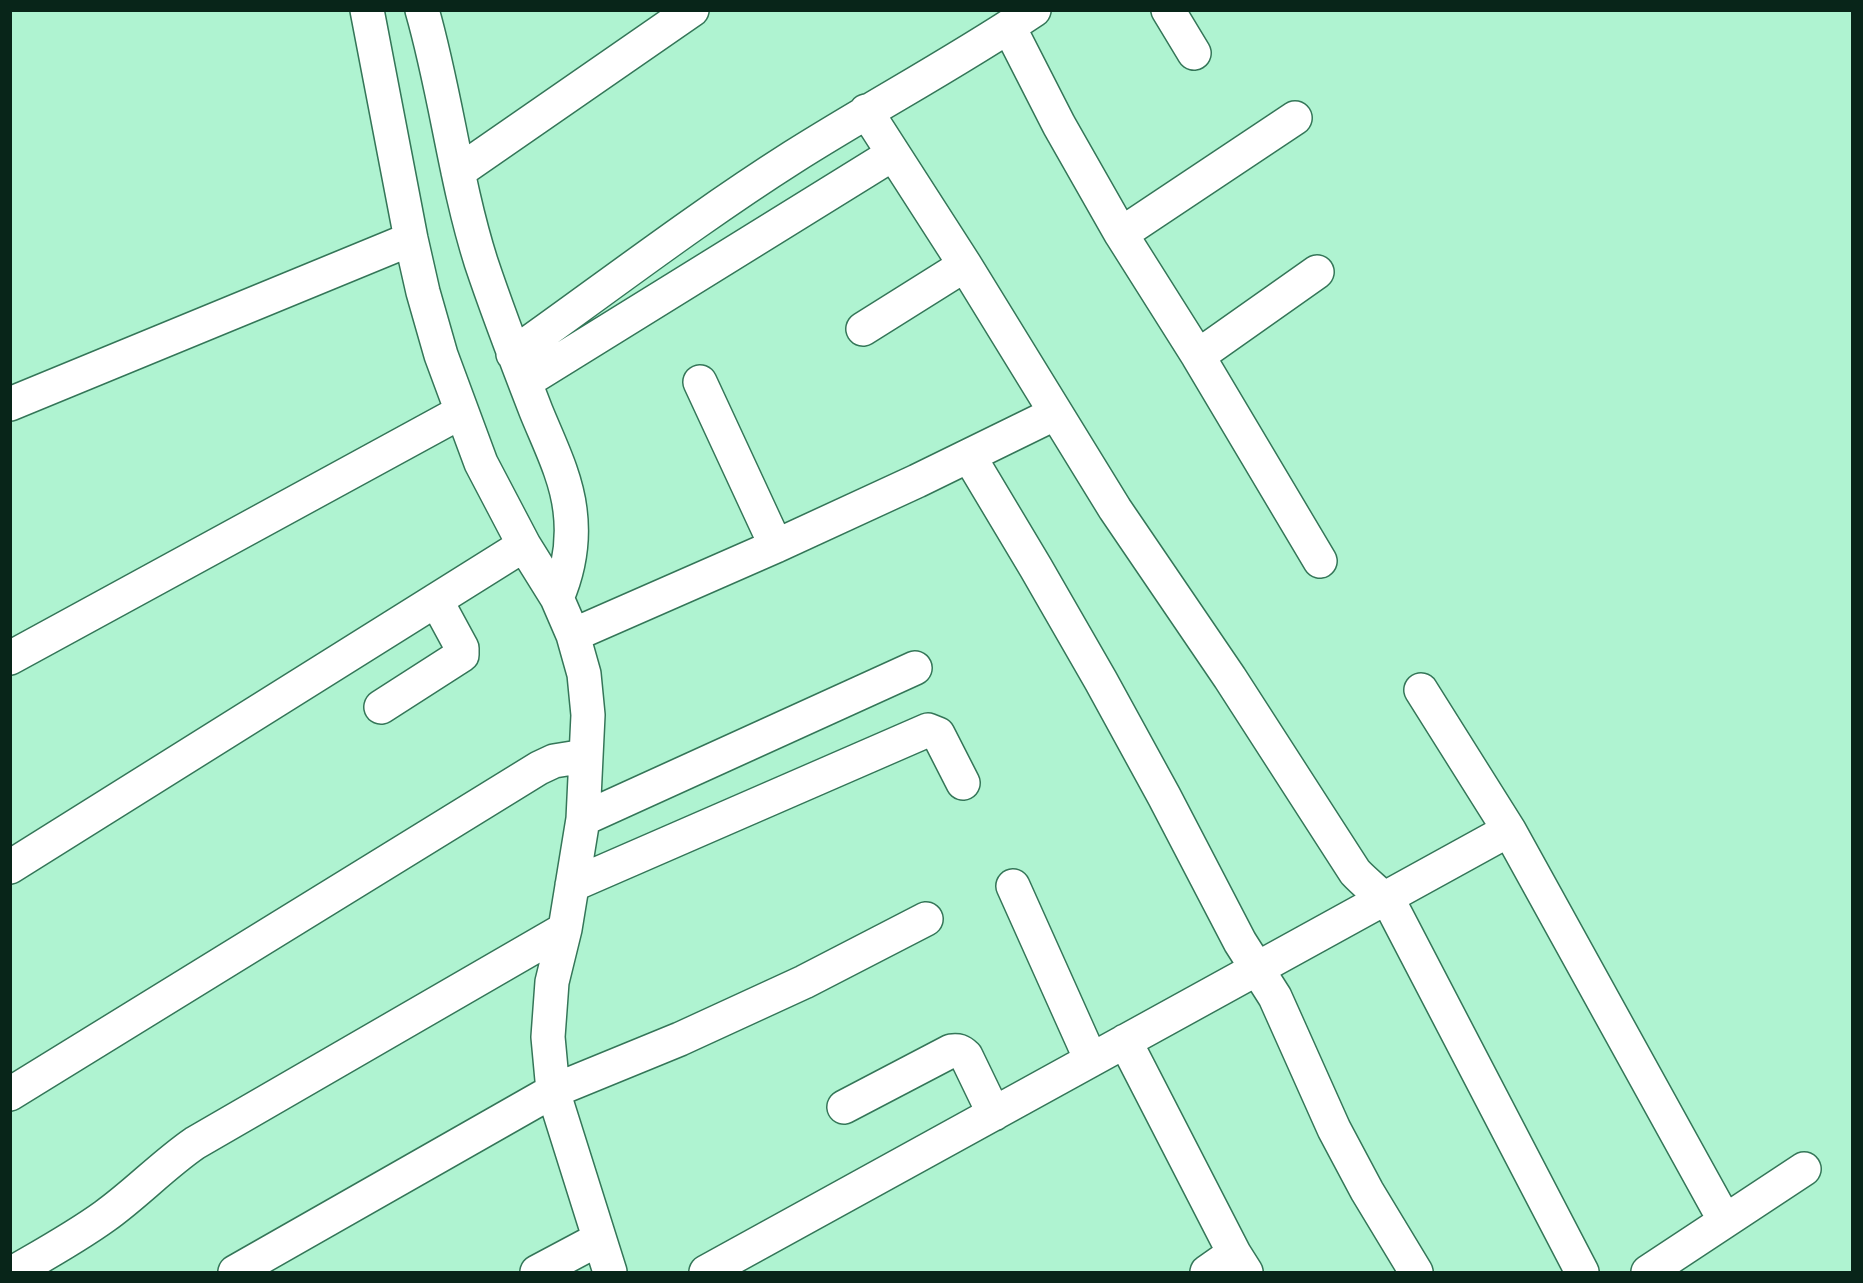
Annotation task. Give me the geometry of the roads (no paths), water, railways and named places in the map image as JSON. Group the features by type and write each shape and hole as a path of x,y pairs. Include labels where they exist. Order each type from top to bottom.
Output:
{"street":[{"path":"367,10 411,239 441,355 481,464 524,545 557,598 573,635 584,674 588,715 583,819 566,929 552,982 548,1037 553,1091 610,1272"},
{"path":"422,10 433,49 458,172 481,260 519,368 562,475 570,509 572,544 566,578 557,598"},
{"path":"458,172 692,10"},
{"path":"1168,10 1194,53"},
{"path":"519,368 718,207 866,111 1021,19 1059,125 1121,234 1198,356 1320,561"},
{"path":"866,111 965,265 1115,509 1230,678 1355,872 1385,899 1396,914 1582,1272"},
{"path":"1121,234 1295,118"},
{"path":"519,368 893,154"},
{"path":"10,404 411,239"},
{"path":"863,329 965,265"},
{"path":"1198,356 1317,272"},
{"path":"700,382 776,546"},
{"path":"10,658 461,412"},
{"path":"573,635 776,546 1056,413"},
{"path":"969,456 1101,681 1240,942 1275,997 1334,1129 1367,1191 1416,1272"},
{"path":"10,867 524,545"},
{"path":"381,707 462,655 462,648 436,600"},
{"path":"583,819 915,668"},
{"path":"1421,690 1509,830 1725,1221"},
{"path":"572,885 928,730 938,734 963,783"},
{"path":"10,1094 532,771 554,761 585,756"},
{"path":"706,1272 1509,830"},
{"path":"1013,886 1091,1060"},
{"path":"235,1272 553,1091 680,1039 763,1001 926,920"},
{"path":"14,1272 104,1216 130,1197 174,1157 195,1143 566,929"},
{"path":"1125,1041 1240,1263 1207,1272"},
{"path":"844,1107 951,1051 957,1050 966,1056 994,1114"},
{"path":"1648,1272 1804,1169"},
{"path":"537,1272 600,1239"}]}
